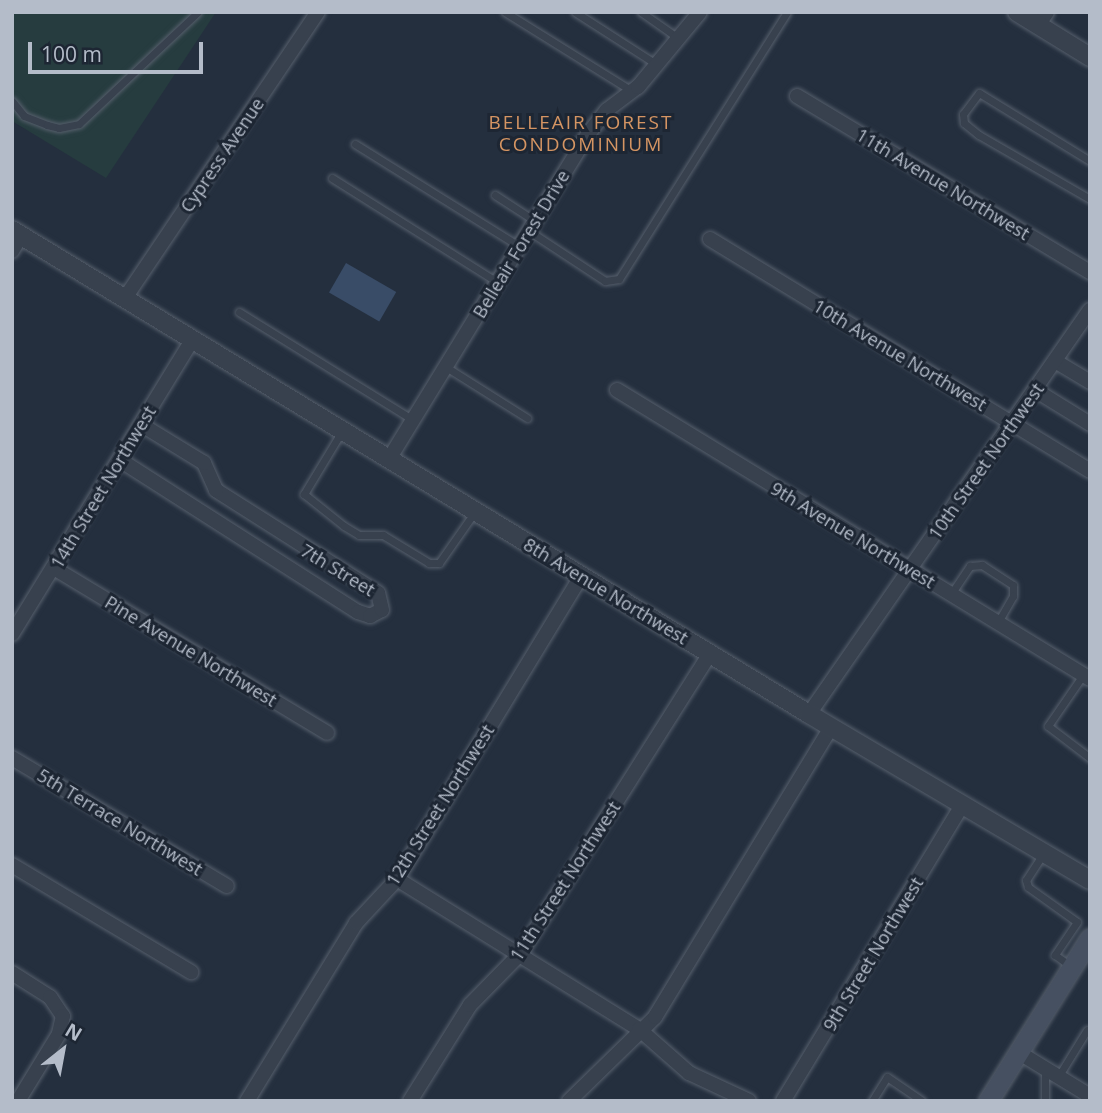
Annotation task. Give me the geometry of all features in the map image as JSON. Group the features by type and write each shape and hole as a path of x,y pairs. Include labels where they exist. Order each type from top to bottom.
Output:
{"main road":[{"path":"988,1101 1090,938"}],"street":[{"name":"Cypress Avenue","path":"125,298 318,12"},
{"name":"Belleair Forest Drive","path":"389,459 589,133 607,110 632,92 657,65 700,12"},
{"path":"1017,12 1043,19 1090,57"},
{"name":"11th Avenue Northwest","path":"797,96 1090,272"},
{"name":"8th Avenue Northwest","path":"15,239 125,298 831,728 1090,880"},
{"name":"10th Avenue Northwest","path":"710,239 1090,471"},
{"name":"10th Street Northwest","path":"809,714 1090,310"},
{"name":"14th Street Northwest","path":"12,634 142,425 192,339"},
{"path":"1055,361 1090,382"},
{"name":"9th Avenue Northwest","path":"617,390 1086,677"},
{"path":"1035,390 1090,424"},
{"name":"7th Street","path":"120,460 358,612 370,616 382,610 379,593 216,490 204,463 142,425"},
{"name":"Pine Avenue Northwest","path":"54,568 327,733"},
{"name":"12th Street Northwest","path":"247,1101 356,923 397,879 581,576"},
{"name":"11th Street Northwest","path":"410,1101 470,1005 520,954 710,654"},
{"path":"569,1101 639,1029 655,1017 831,728"},
{"name":"5th Terrace Northwest","path":"12,758 227,886"},
{"name":"9th Street Northwest","path":"783,1101 962,806"},
{"path":"12,864 191,972"},
{"path":"397,879 639,1029 690,1073 749,1101"},
{"path":"12,973 50,997 63,1016 59,1034 18,1101"},
{"path":"1018,1052 1090,1096"}],"lane":[{"path":"12,101 24,116 47,124 59,128 79,124 198,12"},
{"path":"505,12 632,92"},
{"path":"575,12 657,65"},
{"path":"641,12 678,38"},
{"path":"495,195 605,281 619,279 787,12"},
{"path":"1090,161 979,93 962,114 964,123 979,135 1090,199"},
{"path":"355,144 519,247"},
{"path":"332,178 498,282"},
{"path":"239,312 413,420"},
{"path":"446,367 527,418"},
{"path":"342,430 304,494 352,531 383,535 429,563 439,564 475,511"},
{"path":"951,594 965,570 976,564 1009,581 1013,596 998,623"},
{"path":"1086,677 1048,726 1090,758"},
{"path":"1043,853 1026,880 1028,887 1090,930"},
{"path":"1072,967 1055,955 1077,922"},
{"path":"1045,1101 1052,1074 1087,1030"},
{"path":"874,1100 887,1077 922,1101"}],"green space":[{"path":"12,12 216,12 106,178 12,121"}],"water":[{"path":"346,263 396,292 379,321 329,292"}],"district":[{"name":"BELLEAIR FOREST CONDOMINIUM","path":"581,134"}]}
